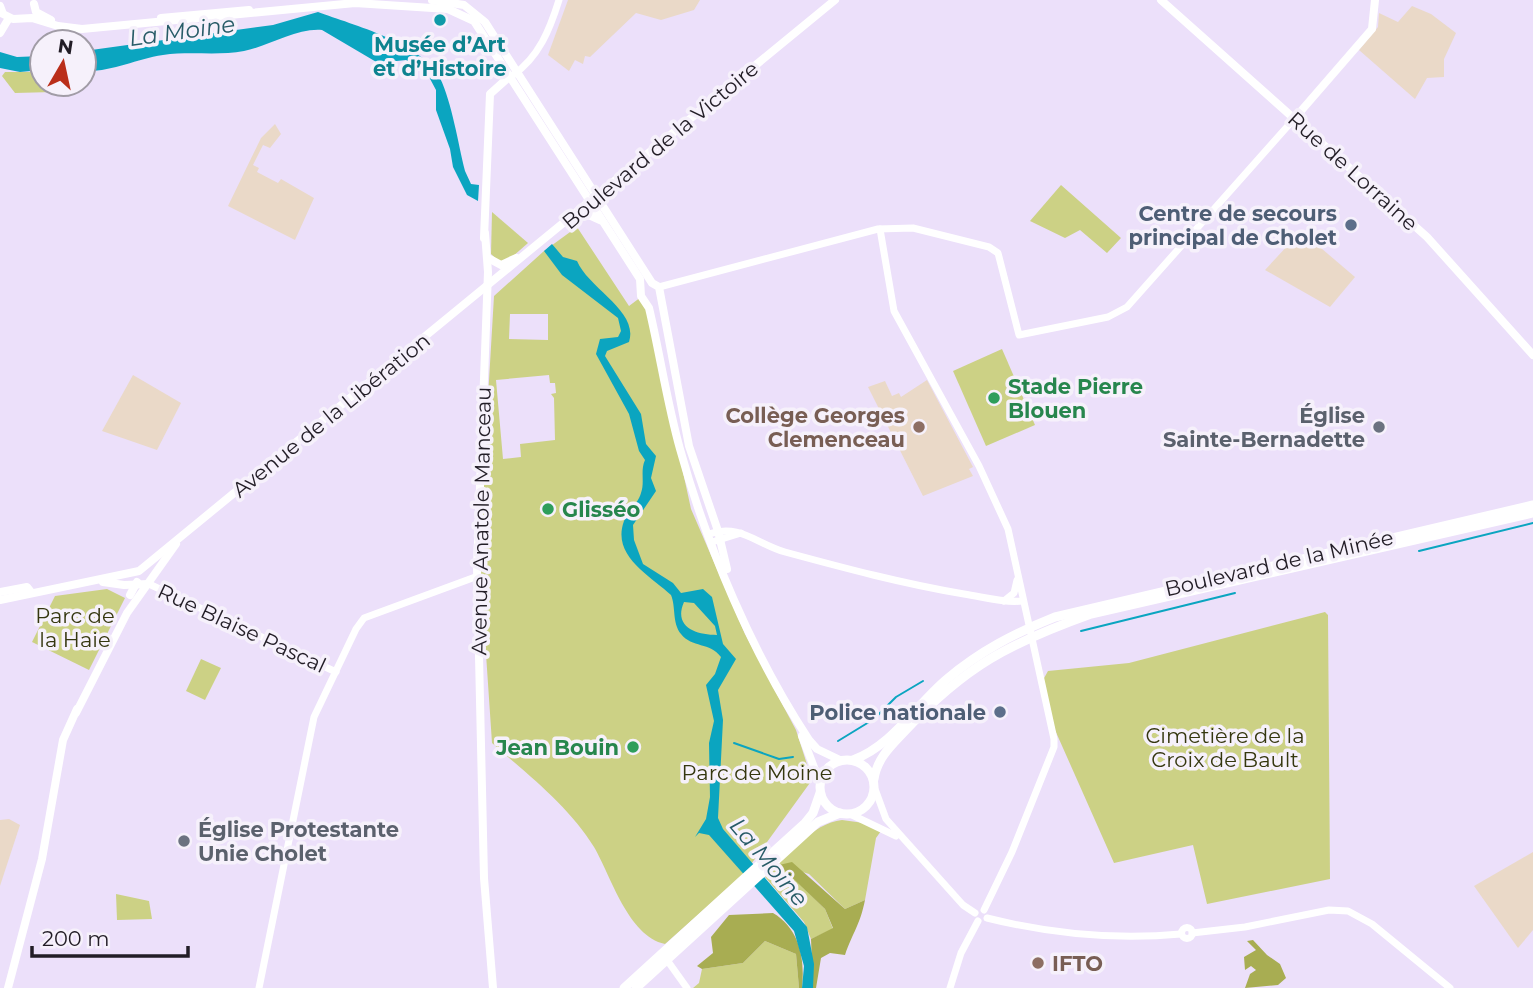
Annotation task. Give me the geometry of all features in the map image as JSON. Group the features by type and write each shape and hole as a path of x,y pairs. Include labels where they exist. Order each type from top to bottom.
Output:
{"main road":[{"path":"9,18 23,18 67,28 105,28 324,0"},
{"path":"432,0 457,3 476,17 594,199 655,285 689,446 730,585 751,639 796,720 817,749 840,760 853,760 866,766 874,784"},
{"name":"Boulevard de la Victoire","path":"486,289 835,0"},
{"name":"Rue de Lorraine","path":"1161,0 1427,237 1533,355"},
{"path":"1294,118 1372,29 1375,0"},
{"path":"34,2 36,12 44,17 78,25 293,6 367,3 448,9 476,17"},
{"path":"23,18 34,2"},
{"path":"0,6 9,18"},
{"path":"0,33 9,18"},
{"path":"486,289 482,276 489,94 513,74"},
{"path":"594,199 607,227 635,270 642,288 641,296 648,302 680,450 718,538"},
{"path":"570,220 593,216 607,227"},
{"path":"485,233 488,258 486,289"},
{"path":"488,258 501,265 526,256"},
{"path":"642,288 655,285"},
{"name":"Avenue de la Libération","path":"31,592 132,575 177,542 486,289"},
{"name":"Avenue Anatole Manceau","path":"486,289 478,576 484,878 493,988"},
{"path":"648,302 658,298"},
{"path":"465,306 485,317"},
{"name":"Boulevard de la Minée","path":"1028,632 1094,606 1533,505"},
{"name":"Boulevard de la Minée","path":"1028,632 1091,614 1533,513"},
{"name":"Avenue de la Libération","path":"127,613 177,542"},
{"name":"Avenue de la Libération","path":"127,613 130,595 148,564"},
{"path":"100,581 124,585 149,584"},
{"path":"124,585 130,595"},
{"path":"0,592 27,587 31,592 29,595 0,600"},
{"path":"6,988 39,870 62,755 77,709 127,613"},
{"path":"796,720 827,806 839,813 850,814 868,805 883,756 953,684 1028,632"},
{"path":"853,760 877,748 920,703 971,660 1028,632"},
{"path":"624,988 739,888 805,823 813,813 826,769 840,760"},
{"path":"765,864 818,822 839,813"},
{"path":"636,988 739,888"}],"street":[{"path":"513,74 527,64 544,40 559,0"},
{"path":"655,285 880,229 912,228 995,250 1019,335 1108,317 1127,307 1294,118"},
{"path":"880,229 894,311 990,491 1007,529 1054,739 1050,758 985,914"},
{"path":"718,538 734,530 782,551 924,587 1003,602 1023,601"},
{"path":"1003,602 1013,593 1018,575"},
{"path":"259,988 314,717 335,672 364,618 478,576"},
{"name":"Rue Blaise Pascal","path":"149,584 335,672"},
{"path":"874,784 886,819 962,905 976,917"},
{"path":"850,814 903,840"},
{"path":"950,988 976,917 985,914 1095,936 1138,938 1181,934 1185,928 1192,933 1245,927 1329,910 1348,911 1372,923 1450,988"},
{"path":"667,960 688,988"}],"shaded area":[{"path":"568,0 700,0 694,10 661,20 636,13 590,57 585,56 583,64 575,60 569,71 548,55"},
{"path":"1412,6 1431,14 1456,33 1444,59 1444,77 1427,78 1415,99 1359,50 1378,27 1379,13 1398,22"},
{"path":"275,124 281,134 270,148 263,145 253,165 259,168 257,172 278,183 281,179 314,198 295,240 228,206 261,138"},
{"path":"1301,231 1355,277 1330,307 1265,270"},
{"path":"133,375 181,403 157,450 102,431"},
{"name":"Collège Georges Clemenceau","path":"927,380 973,467 969,469 973,476 923,496 868,387 885,381 892,396 899,393 901,397"},
{"path":"9,819 20,825 0,886 0,820"},
{"path":"1533,852 1533,930 1518,948 1474,886"}],"green space":[{"path":"5,72 28,72 28,93 15,93 2,76"},
{"path":"1061,185 1121,238 1107,253 1080,230 1065,238 1030,221"},
{"path":"492,212 528,243 503,265 491,254"},
{"name":"Parc de Moine","path":"577,227 629,306 641,297 646,302 691,509 745,634 796,730 812,780 744,874 665,944 652,939 631,917 594,847 572,818 547,791 492,743 479,550 494,296 544,251","holes":["510,314 548,314 548,340 509,339","549,375 550,383 555,383 556,393 551,394 554,398 555,440 520,444 521,457 503,459 496,380"]},
{"name":"Stade Pierre Blouen","path":"1002,349 1035,425 986,446 953,371"},
{"name":"Parc de la Haie","path":"107,589 125,598 89,670 32,642 55,596"},
{"name":"Cimetière de la Croix de Bault","path":"1325,612 1328,615 1330,879 1207,904 1193,845 1114,863 1055,730 1043,680 1048,671 1129,663"},
{"path":"201,659 221,668 205,700 186,691"},
{"path":"842,820 864,823 881,831 876,838 865,900 845,909 809,874 780,865 825,909 833,929 811,939 804,922 765,877 810,834 831,822"},
{"path":"792,862 845,909 865,900 845,955 830,953 821,958 816,988 813,988 811,939 833,928 825,909 779,865"},
{"path":"116,894 149,901 152,919 117,920"},
{"path":"773,913 789,927 799,946 803,966 802,988 799,988 796,954 765,941 743,963 702,969 697,966 713,953 711,937 729,915"},
{"path":"1253,940 1280,964 1286,978 1278,985 1245,988 1250,974 1256,970 1251,966 1245,970 1244,957 1256,950 1247,941"},
{"path":"765,941 796,954 799,988 693,988 699,983 702,969 743,963"}],"water":[{"path":"318,12 403,45 431,66 440,78 448,99 465,171 471,184 479,185 478,201 467,195 453,167 450,149 436,110 436,90 428,75 406,60 378,63 322,30 292,34 244,51 163,55 98,70 98,49 273,25"},
{"path":"0,52 17,57 28,57 28,71 0,68"},
{"name":"La Moine","path":"552,244 563,257 577,261 627,320 629,342 607,351 605,356 641,414 646,444 656,456 651,478 656,491 633,525 634,540 643,564 673,583 681,593 703,589 712,597 723,644 736,659 718,690 723,720 718,818 723,829 807,927 814,964 813,988 802,988 804,966 794,931 709,835 699,833 695,837 706,819 710,797 709,743 714,721 706,685 715,674 721,657 712,649 690,641 681,634 676,625 671,595 635,564 623,545 621,533 624,521 641,493 645,460 639,451 629,414 596,354 600,339 618,337 621,331 618,318 562,275 544,251","holes":["684,602 694,603 715,626 717,635 694,631 684,623 681,611"]}],"waterway":[{"path":"1419,551 1533,523"},
{"path":"1081,631 1235,593"},
{"path":"838,741 874,719 896,697 923,681"},
{"path":"734,743 779,759 793,757"}],"place":[{"name":"Musée d’Art et d’Histoire","path":"440,20"},
{"name":"Centre de secours principal de Cholet","path":"1351,225"},
{"name":"Stade Pierre Blouen","path":"994,398"},
{"name":"Collège Georges Clemenceau","path":"919,427"},
{"name":"Église Sainte-Bernadette","path":"1379,427"},
{"name":"Glisséo","path":"548,509"},
{"name":"Police nationale","path":"1000,712"},
{"name":"Jean Bouin","path":"633,747"},
{"name":"Église Protestante Unie Cholet","path":"184,841"},
{"name":"IFTO","path":"1038,963"}]}
